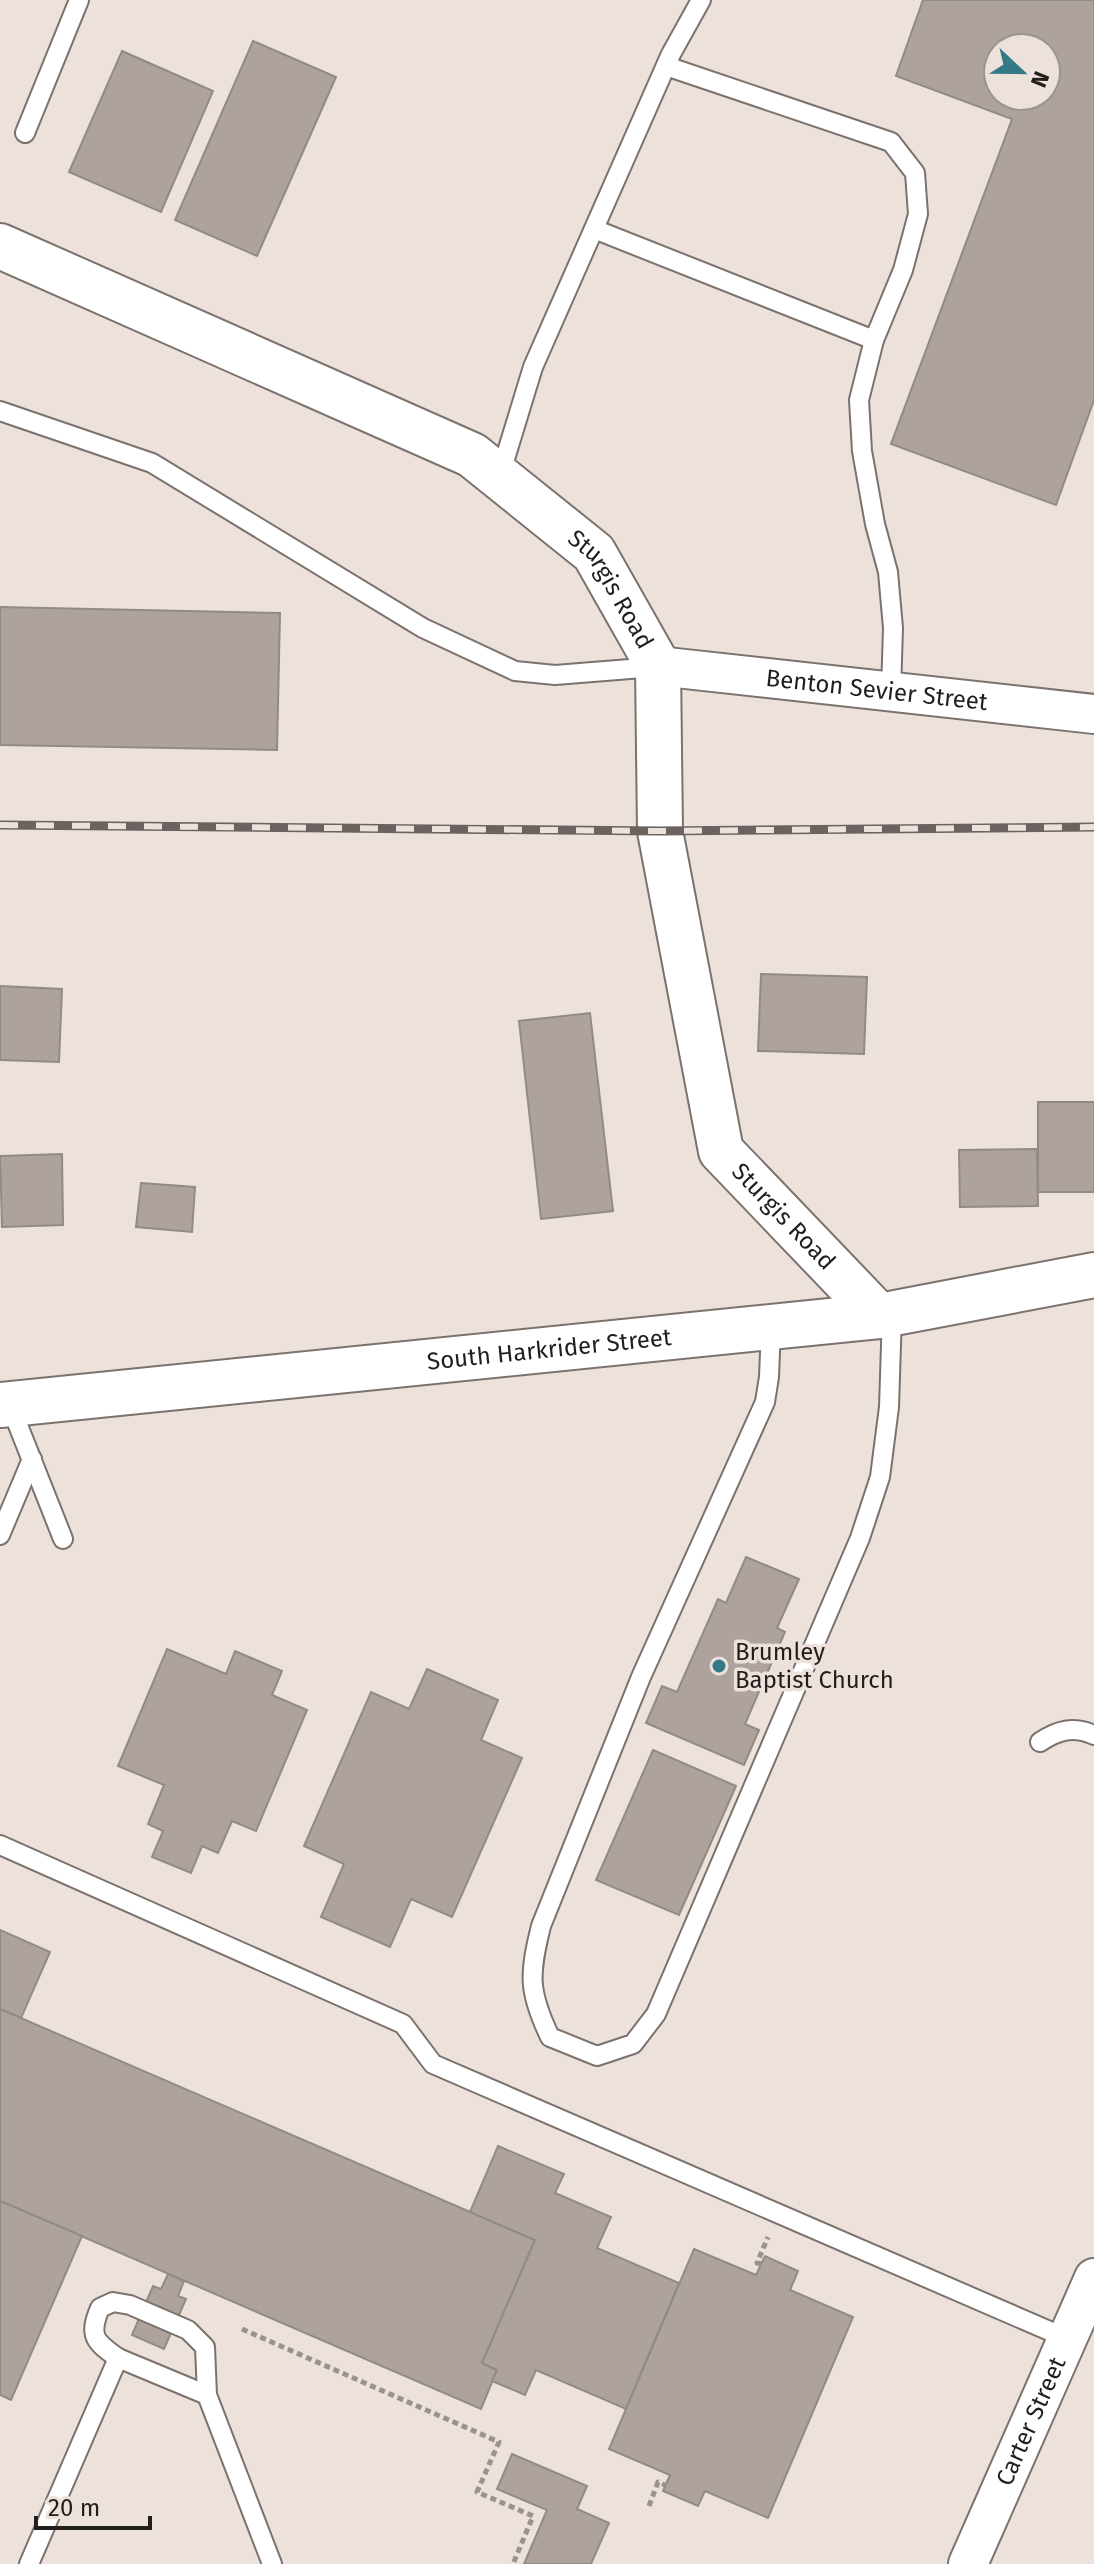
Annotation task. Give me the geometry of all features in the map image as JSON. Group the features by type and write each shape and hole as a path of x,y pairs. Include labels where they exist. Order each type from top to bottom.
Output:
{"street":[{"name":"Sturgis Road","path":"0,246 472,455 594,553 658,666 660,831 721,1151 885,1315"},
{"name":"Benton Sevier Street","path":"658,666 1094,714"},
{"name":"South Harkrider Street","path":"5,1405 885,1315 1094,1275"},
{"name":"Carter Street","path":"968,2564 1094,2278"}],"lane":[{"path":"25,133 79,0"},
{"path":"500,478 533,367 666,66 701,0"},
{"path":"666,66 891,142 915,173 918,214 903,270 874,340 859,400 862,451 875,524 888,572 893,628 891,692"},
{"path":"594,229 874,340"},
{"path":"0,411 152,463 423,628 515,671 555,675 658,666"},
{"path":"772,1326 765,1402 641,1677 541,1926 531,1968 535,2005 550,2037 597,2056 633,2044 656,2014 860,1538 880,1477 889,1407 885,1315"},
{"path":"5,1405 32,1459 63,1539"},
{"path":"0,1535 32,1459"},
{"path":"1040,1742 1057,1731 1081,1729 1094,1735"},
{"path":"0,1845 403,2024 433,2064 1068,2339"},
{"path":"207,2395 118,2358 98,2344 93,2325 100,2308 113,2302 130,2305 188,2330 205,2347 207,2395 272,2564"},
{"path":"29,2564 118,2358"}],"path":[{"path":"761,2264 757,2263 769,2236"},
{"path":"242,2329 499,2442 477,2492 533,2516 513,2564"},
{"path":"649,2506 658,2482 665,2485"}],"building":[{"path":"923,0 1094,0 1094,400 1056,505 891,444 1012,119 993,112 1062,112 1062,32 982,32 982,108 896,76"},
{"path":"253,41 336,77 257,256 175,220"},
{"path":"122,51 213,91 161,212 69,172"},
{"path":"0,607 280,613 277,750 0,745"},
{"path":"761,974 867,977 864,1054 758,1051"},
{"path":"0,986 62,989 59,1062 0,1060"},
{"path":"590,1013 613,1211 541,1219 519,1021"},
{"path":"1038,1102 1094,1102 1094,1192 1038,1192"},
{"path":"1037,1149 1038,1206 960,1207 959,1150"},
{"path":"62,1154 63,1225 2,1227 0,1156"},
{"path":"141,1183 195,1187 192,1232 136,1227"},
{"path":"746,1557 799,1579 777,1628 785,1632 745,1724 759,1730 744,1765 646,1723 662,1686 677,1692 718,1599 726,1603"},
{"path":"167,1649 226,1674 235,1651 282,1671 272,1695 307,1710 256,1831 232,1821 218,1853 202,1846 191,1873 152,1857 163,1831 148,1824 164,1785 118,1766"},
{"path":"427,1669 498,1700 481,1740 522,1758 452,1917 411,1899 390,1947 321,1917 344,1864 304,1846 371,1692 409,1709"},
{"path":"653,1750 736,1786 679,1915 596,1880"},
{"path":"0,1930 50,1952 21,2018 0,2009"},
{"path":"0,2009 535,2240 482,2363 497,2370 481,2409 0,2201"},
{"path":"498,2146 564,2174 555,2193 611,2217 597,2248 679,2283 626,2409 536,2370 525,2395 492,2381 497,2370 482,2363 535,2240 470,2212"},
{"path":"0,2201 82,2236 11,2400 0,2395"},
{"path":"694,2249 756,2275 765,2256 798,2271 790,2290 853,2317 768,2518 705,2491 698,2506 663,2491 670,2475 609,2449"},
{"path":"168,2274 184,2281 178,2296 186,2299 164,2349 132,2335 153,2286 161,2289"},
{"path":"512,2454 587,2486 577,2509 609,2523 591,2564 524,2564 547,2510 497,2489"}],"railway":[{"path":"0,825 660,831 1094,827"}],"place":[{"name":"Brumley Baptist Church","path":"719,1666"}]}
